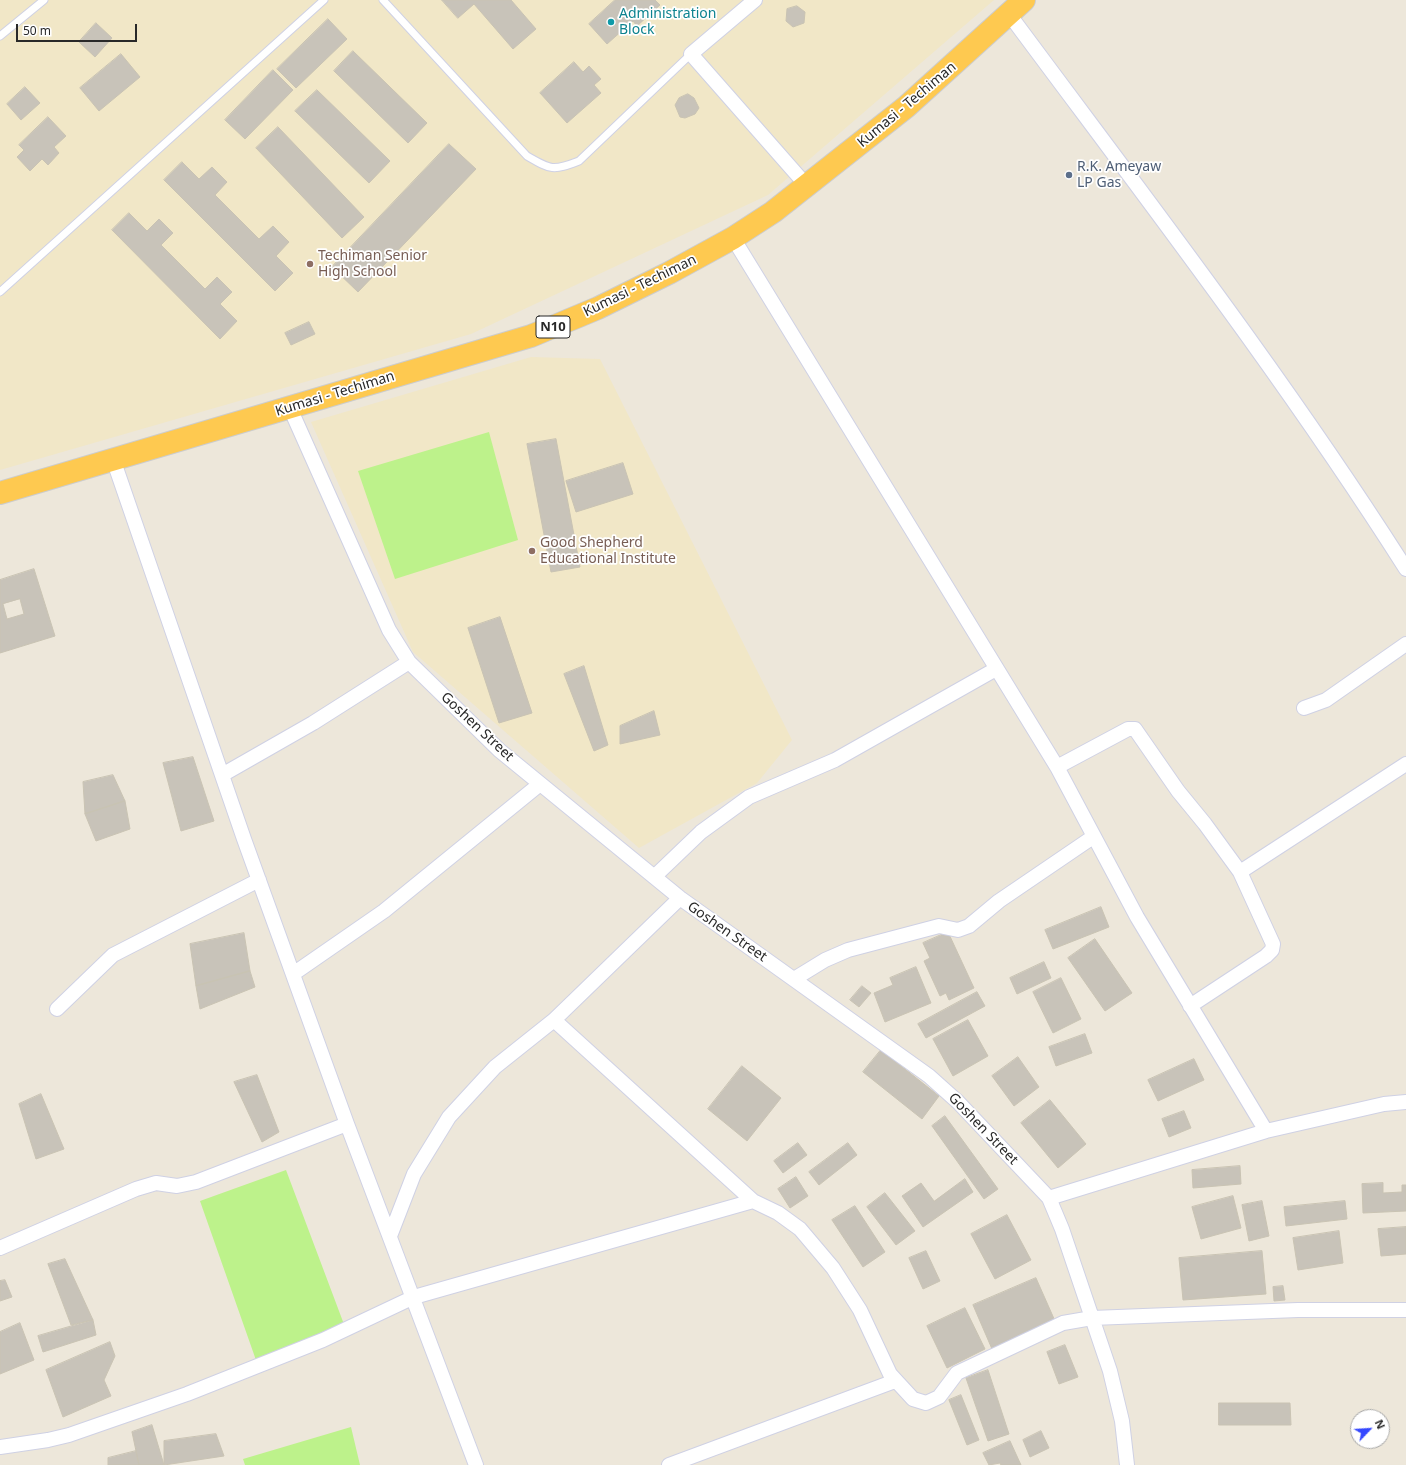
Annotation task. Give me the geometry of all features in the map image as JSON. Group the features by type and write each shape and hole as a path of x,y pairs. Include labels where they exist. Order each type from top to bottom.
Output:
{"highway":[{"name":"Kumasi - Techiman","path":"0,492 531,336 598,308 733,238 772,212 906,107 1016,7"}],"street":[{"path":"755,0 691,54 807,186"},
{"path":"1016,7 1171,232 1324,443 1406,569"},
{"path":"733,238 1057,767 1137,917 1266,1131"},
{"name":"Goshen Street","path":"290,408 390,630 409,662 499,750 654,878 928,1076 958,1102 1049,1198 1062,1229 1110,1372 1122,1421 1126,1465"},
{"path":"113,459 259,880 348,1124 476,1465"},
{"path":"1304,708 1326,700 1406,644"},
{"path":"222,775 313,723 409,662"},
{"path":"654,878 701,832 749,797 835,760 996,669"},
{"path":"1057,767 1128,729 1135,729 1178,791 1205,824 1240,872 1273,944 1272,950 1266,956 1190,1006"},
{"path":"1240,872 1406,764"},
{"path":"294,974 384,911 540,784"},
{"path":"794,979 825,960 848,950 940,926 958,930 969,926 998,901 1093,837"},
{"path":"57,1009 113,955 259,880"},
{"path":"390,1236 414,1174 449,1117 495,1067 554,1020 680,898"},
{"path":"554,1020 753,1201 778,1213 800,1230 833,1268 860,1310 876,1346 895,1381 913,1399 926,1403 940,1397 957,1373 1063,1323 1092,1318 1298,1310 1406,1310"},
{"path":"1049,1198 1266,1131 1377,1106 1406,1102"},
{"path":"0,1248 136,1189 156,1183 177,1186 196,1182 348,1124"},
{"path":"0,1446 48,1440 69,1435 187,1394 323,1340 414,1297 753,1201"},
{"path":"669,1465 895,1381"}],"lane":[{"path":"0,36 44,0"},
{"path":"0,292 324,0"},
{"path":"383,0 527,156 547,168 563,167 579,162 691,54"}],"shaded area":[{"name":"Techiman Senior High School","path":"0,0 994,0 768,195 471,334 0,470"},
{"name":"Good Shepherd Educational Institute","path":"531,357 600,359 792,740 757,783 639,848 413,652 311,422"}],"green space":[{"path":"489,432 518,540 395,579 358,471"},
{"path":"286,1170 345,1327 257,1363 200,1201"},
{"path":"351,1427 360,1465 245,1465 243,1459"}],"building":[{"path":"442,0 511,0 536,29 513,49 474,4 458,18"},
{"name":"Administration Block","path":"615,0 655,0 660,5 637,26 633,21 607,44 589,24"},
{"path":"797,6 805,12 804,23 793,27 786,21 787,9"},
{"path":"328,19 347,39 296,88 277,69"},
{"path":"96,23 112,38 95,57 79,42"},
{"path":"353,51 427,123 408,143 334,71"},
{"path":"121,54 140,77 99,111 80,88"},
{"path":"574,62 583,72 589,66 601,79 594,85 601,93 567,123 540,93"},
{"path":"273,70 293,90 245,139 225,120"},
{"path":"25,87 40,103 21,120 7,104"},
{"path":"317,90 390,161 369,183 295,111"},
{"path":"688,94 694,98 699,108 695,114 685,118 680,117 675,105 679,98"},
{"path":"48,117 66,136 54,147 59,153 48,165 42,159 30,171 17,157 24,150 19,145"},
{"path":"278,127 364,217 342,238 256,148"},
{"path":"449,144 476,169 358,292 332,267"},
{"path":"182,162 199,179 212,167 227,182 215,195 259,239 273,226 289,242 276,256 293,273 275,291 164,180"},
{"path":"129,213 147,231 159,219 173,233 161,245 205,289 217,277 232,292 220,304 237,321 220,339 112,230"},
{"path":"309,322 315,334 291,345 285,333"},
{"path":"556,439 580,567 551,572 527,444"},
{"path":"623,463 633,494 576,512 566,481"},
{"path":"34,569 55,636 0,653 0,580","holes":["20,599 24,614 7,619 3,604"]},
{"path":"500,617 532,713 499,723 468,628"},
{"path":"584,666 608,745 594,751 564,674"},
{"path":"654,711 660,735 620,744 620,726"},
{"path":"193,757 214,821 181,831 163,763"},
{"path":"113,775 125,801 85,814 83,782"},
{"path":"125,801 130,829 96,841 85,814"},
{"path":"1101,907 1109,927 1053,949 1045,930"},
{"path":"948,932 974,988 949,1000 946,993 940,996 924,961 930,958 923,943"},
{"path":"244,933 250,971 196,986 190,944"},
{"path":"1095,939 1132,993 1105,1011 1068,958"},
{"path":"1044,962 1051,978 1017,994 1010,978"},
{"path":"916,967 931,1003 885,1022 874,993 893,985 890,978"},
{"path":"250,971 255,987 200,1009 196,986"},
{"path":"1061,978 1081,1019 1053,1033 1033,992"},
{"path":"862,986 871,993 859,1007 850,1000"},
{"path":"977,992 985,1006 926,1038 918,1024"},
{"path":"968,1020 988,1056 953,1076 933,1039"},
{"path":"1085,1034 1092,1053 1056,1066 1049,1047"},
{"path":"881,1050 939,1096 922,1119 863,1072"},
{"path":"1018,1057 1039,1087 1014,1106 992,1076"},
{"path":"1194,1059 1204,1080 1158,1101 1148,1080"},
{"path":"742,1066 781,1098 747,1141 708,1109"},
{"path":"257,1075 279,1132 262,1142 234,1082"},
{"path":"41,1094 64,1149 36,1159 19,1104"},
{"path":"1050,1100 1086,1144 1058,1168 1021,1123"},
{"path":"1184,1111 1191,1128 1169,1137 1162,1119"},
{"path":"945,1116 998,1189 984,1199 932,1126"},
{"path":"798,1143 807,1155 783,1173 774,1161"},
{"path":"848,1143 857,1155 819,1185 809,1172"},
{"path":"1240,1166 1241,1184 1193,1188 1192,1170"},
{"path":"796,1177 808,1196 790,1208 778,1189"},
{"path":"965,1179 973,1192 923,1227 902,1196 921,1183 934,1201"},
{"path":"1383,1183 1383,1193 1402,1192 1402,1185 1406,1185 1406,1211 1363,1213 1362,1184"},
{"path":"885,1193 915,1231 896,1245 867,1207"},
{"path":"1233,1196 1241,1228 1201,1239 1192,1207"},
{"path":"1262,1201 1269,1236 1249,1241 1242,1205"},
{"path":"1345,1201 1347,1219 1286,1226 1284,1207"},
{"path":"855,1206 885,1252 863,1267 832,1220"},
{"path":"1007,1215 1031,1260 995,1279 971,1234"},
{"path":"1406,1227 1406,1254 1381,1256 1378,1229"},
{"path":"1339,1231 1343,1263 1298,1270 1293,1238"},
{"path":"926,1251 940,1281 923,1289 909,1258"},
{"path":"1262,1251 1266,1294 1183,1300 1179,1258"},
{"path":"65,1259 93,1320 71,1325 48,1264"},
{"path":"1036,1278 1055,1321 992,1349 973,1305"},
{"path":"5,1280 12,1297 0,1301 0,1281"},
{"path":"1283,1286 1285,1300 1274,1301 1273,1287"},
{"path":"965,1308 985,1349 947,1368 927,1326"},
{"path":"93,1320 96,1335 43,1352 38,1336"},
{"path":"20,1323 34,1360 0,1374 0,1332"},
{"path":"110,1342 115,1356 104,1380 111,1396 63,1417 46,1370"},
{"path":"1065,1345 1078,1377 1059,1384 1047,1352"},
{"path":"988,1370 1009,1434 988,1441 966,1378"},
{"path":"961,1395 979,1440 967,1445 949,1400"},
{"path":"1219,1403 1290,1403 1291,1425 1219,1425"},
{"path":"152,1425 164,1465 139,1465 132,1432"},
{"path":"1041,1431 1049,1448 1030,1457 1023,1440"},
{"path":"216,1434 224,1456 164,1465 164,1441"},
{"path":"1010,1441 1021,1465 1001,1465 1000,1463 989,1465 983,1453"},
{"path":"136,1451 139,1465 108,1465 108,1458"}],"place":[{"name":"Administration Block","path":"611,22"},
{"name":"R.K. Ameyaw LP Gas","path":"1069,175"},
{"name":"Techiman Senior High School","path":"310,264"},
{"name":"Good Shepherd Educational Institute","path":"532,551"}]}
